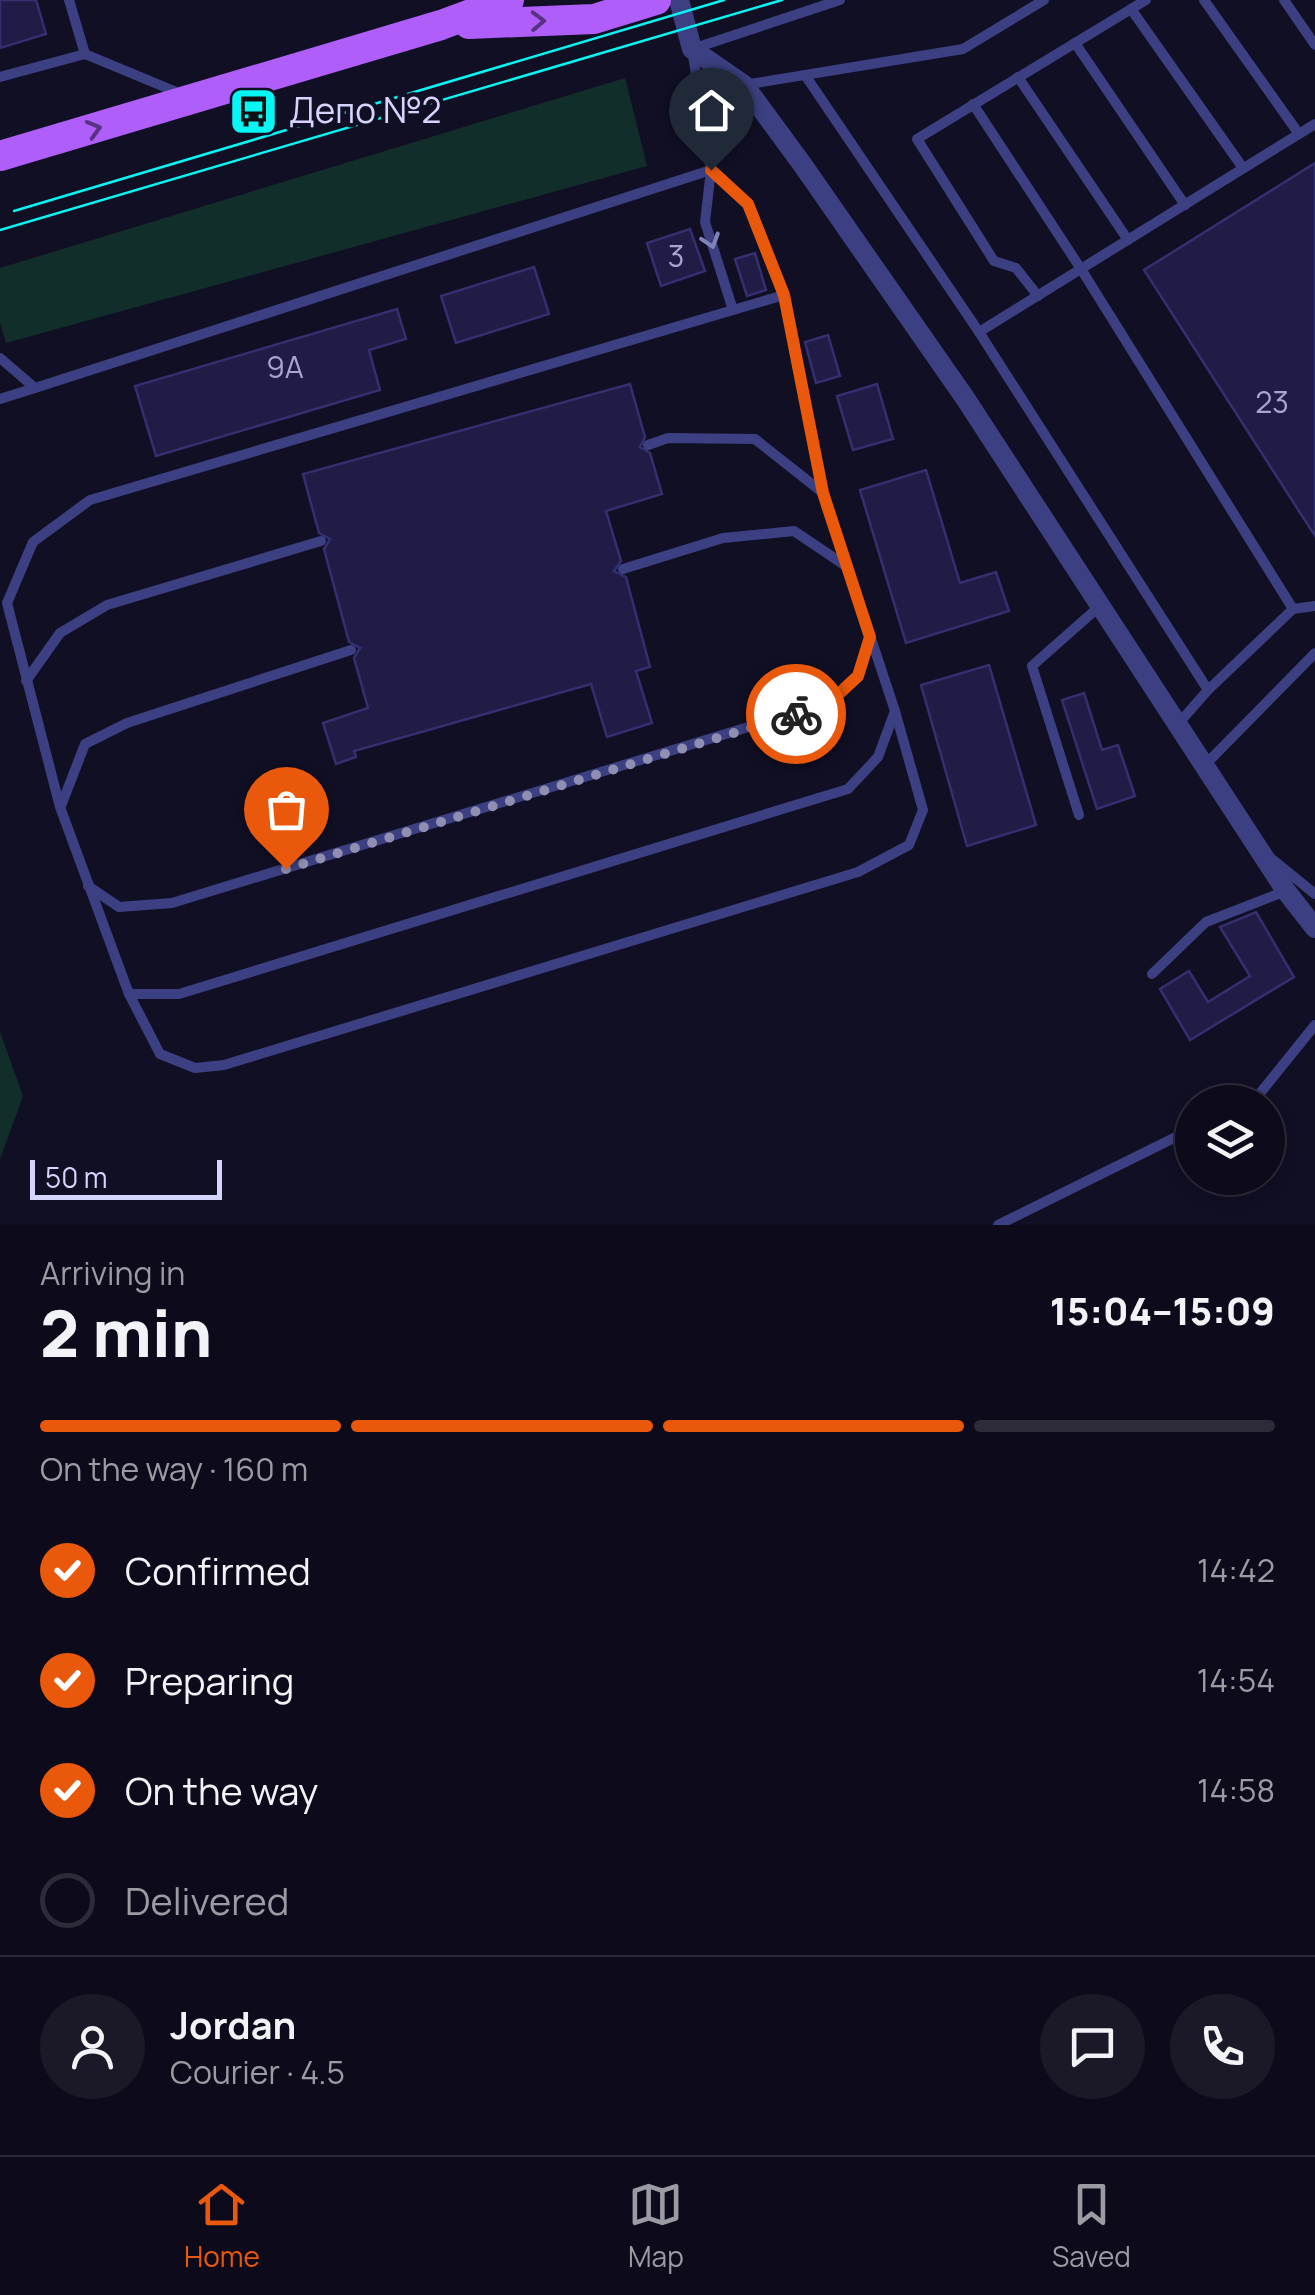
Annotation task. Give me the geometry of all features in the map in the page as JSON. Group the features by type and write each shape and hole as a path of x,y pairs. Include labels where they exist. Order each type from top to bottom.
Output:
{"main road":[{"path":"441,25 478,0"},
{"path":"0,156 441,25 509,0"},
{"path":"441,25 594,19 656,0"}],"street":[{"path":"679,0 692,49 744,85 965,398 1286,891 1315,928"}],"lane":[{"path":"69,0 85,54"},
{"path":"733,310 705,222 711,170 692,49 840,0"},
{"path":"744,85 963,50 1044,0"},
{"path":"1038,296 1016,268 994,261 917,138 1146,0"},
{"path":"1204,0 1299,134"},
{"path":"1284,0 1315,46"},
{"path":"1131,9 1244,168"},
{"path":"1075,43 1184,205"},
{"path":"0,77 85,54 194,100"},
{"path":"806,75 979,332 1208,690"},
{"path":"1018,78 1128,240"},
{"path":"973,104 1293,608"},
{"path":"979,332 1315,124"},
{"path":"711,170 748,204 784,295 823,493 922,810 909,845 858,872 224,1066 195,1068 160,1054 129,994 87,886 60,807 26,681 7,603 33,542 90,500 784,295"},
{"path":"0,399 711,170"},
{"path":"0,358 35,388"},
{"path":"648,445 668,438 755,439 823,493"},
{"path":"623,569 723,538 794,531 847,566"},
{"path":"26,681 60,633 106,605 321,540"},
{"path":"1079,815 1032,666 1101,605"},
{"path":"1178,724 1293,608 1315,606"},
{"path":"87,886 119,906 172,904 706,743 830,702 858,676 870,637"},
{"path":"60,807 85,744 127,722 351,650"},
{"path":"1205,765 1315,652"},
{"path":"129,994 179,994 848,789 878,757 894,711"},
{"path":"1260,850 1315,894"},
{"path":"1152,974 1206,922 1286,891"},
{"path":"1268,1085 1315,1025"},
{"path":"998,1225 1175,1137"}],"green space":[{"path":"625,78 647,166 6,343 0,323 0,268"},
{"path":"0,1032 23,1096 0,1159"}],"building":[{"path":"0,0 36,0 46,34 0,48"},
{"path":"1315,163 1315,536 1144,270"},
{"path":"690,229 705,271 661,286 647,243"},
{"path":"755,253 766,290 747,296 735,259"},
{"path":"534,267 549,314 456,343 441,296"},
{"path":"397,309 406,339 369,350 380,390 156,456 135,386"},
{"path":"828,335 840,376 816,383 805,342"},
{"path":"630,384 645,437 640,447 650,453 662,494 606,511 621,561 614,571 626,577 650,667 636,671 652,723 607,737 591,684 354,751 356,757 336,764 323,723 368,708 354,658 360,648 349,642 324,549 330,539 319,533 303,474"},
{"path":"877,384 893,439 853,450 837,396"},
{"path":"926,470 960,583 996,572 1009,611 906,643 860,490"},
{"path":"989,665 1036,825 967,846 921,685"},
{"path":"1084,693 1102,750 1118,745 1135,796 1097,809 1062,700"},
{"path":"1256,912 1294,977 1190,1040 1160,989 1189,971 1208,1002 1250,976 1220,927"}],"tram line":[{"path":"14,211 724,0"},
{"path":"0,230 782,0"}],"way so far":[{"path":"286,869 796,714"}],"place":[{"name":"Депо №2","path":"254,111"}],"route":[{"path":"711,170 748,204 784,295 823,493 870,637 858,676 830,702 796,714"}]}
